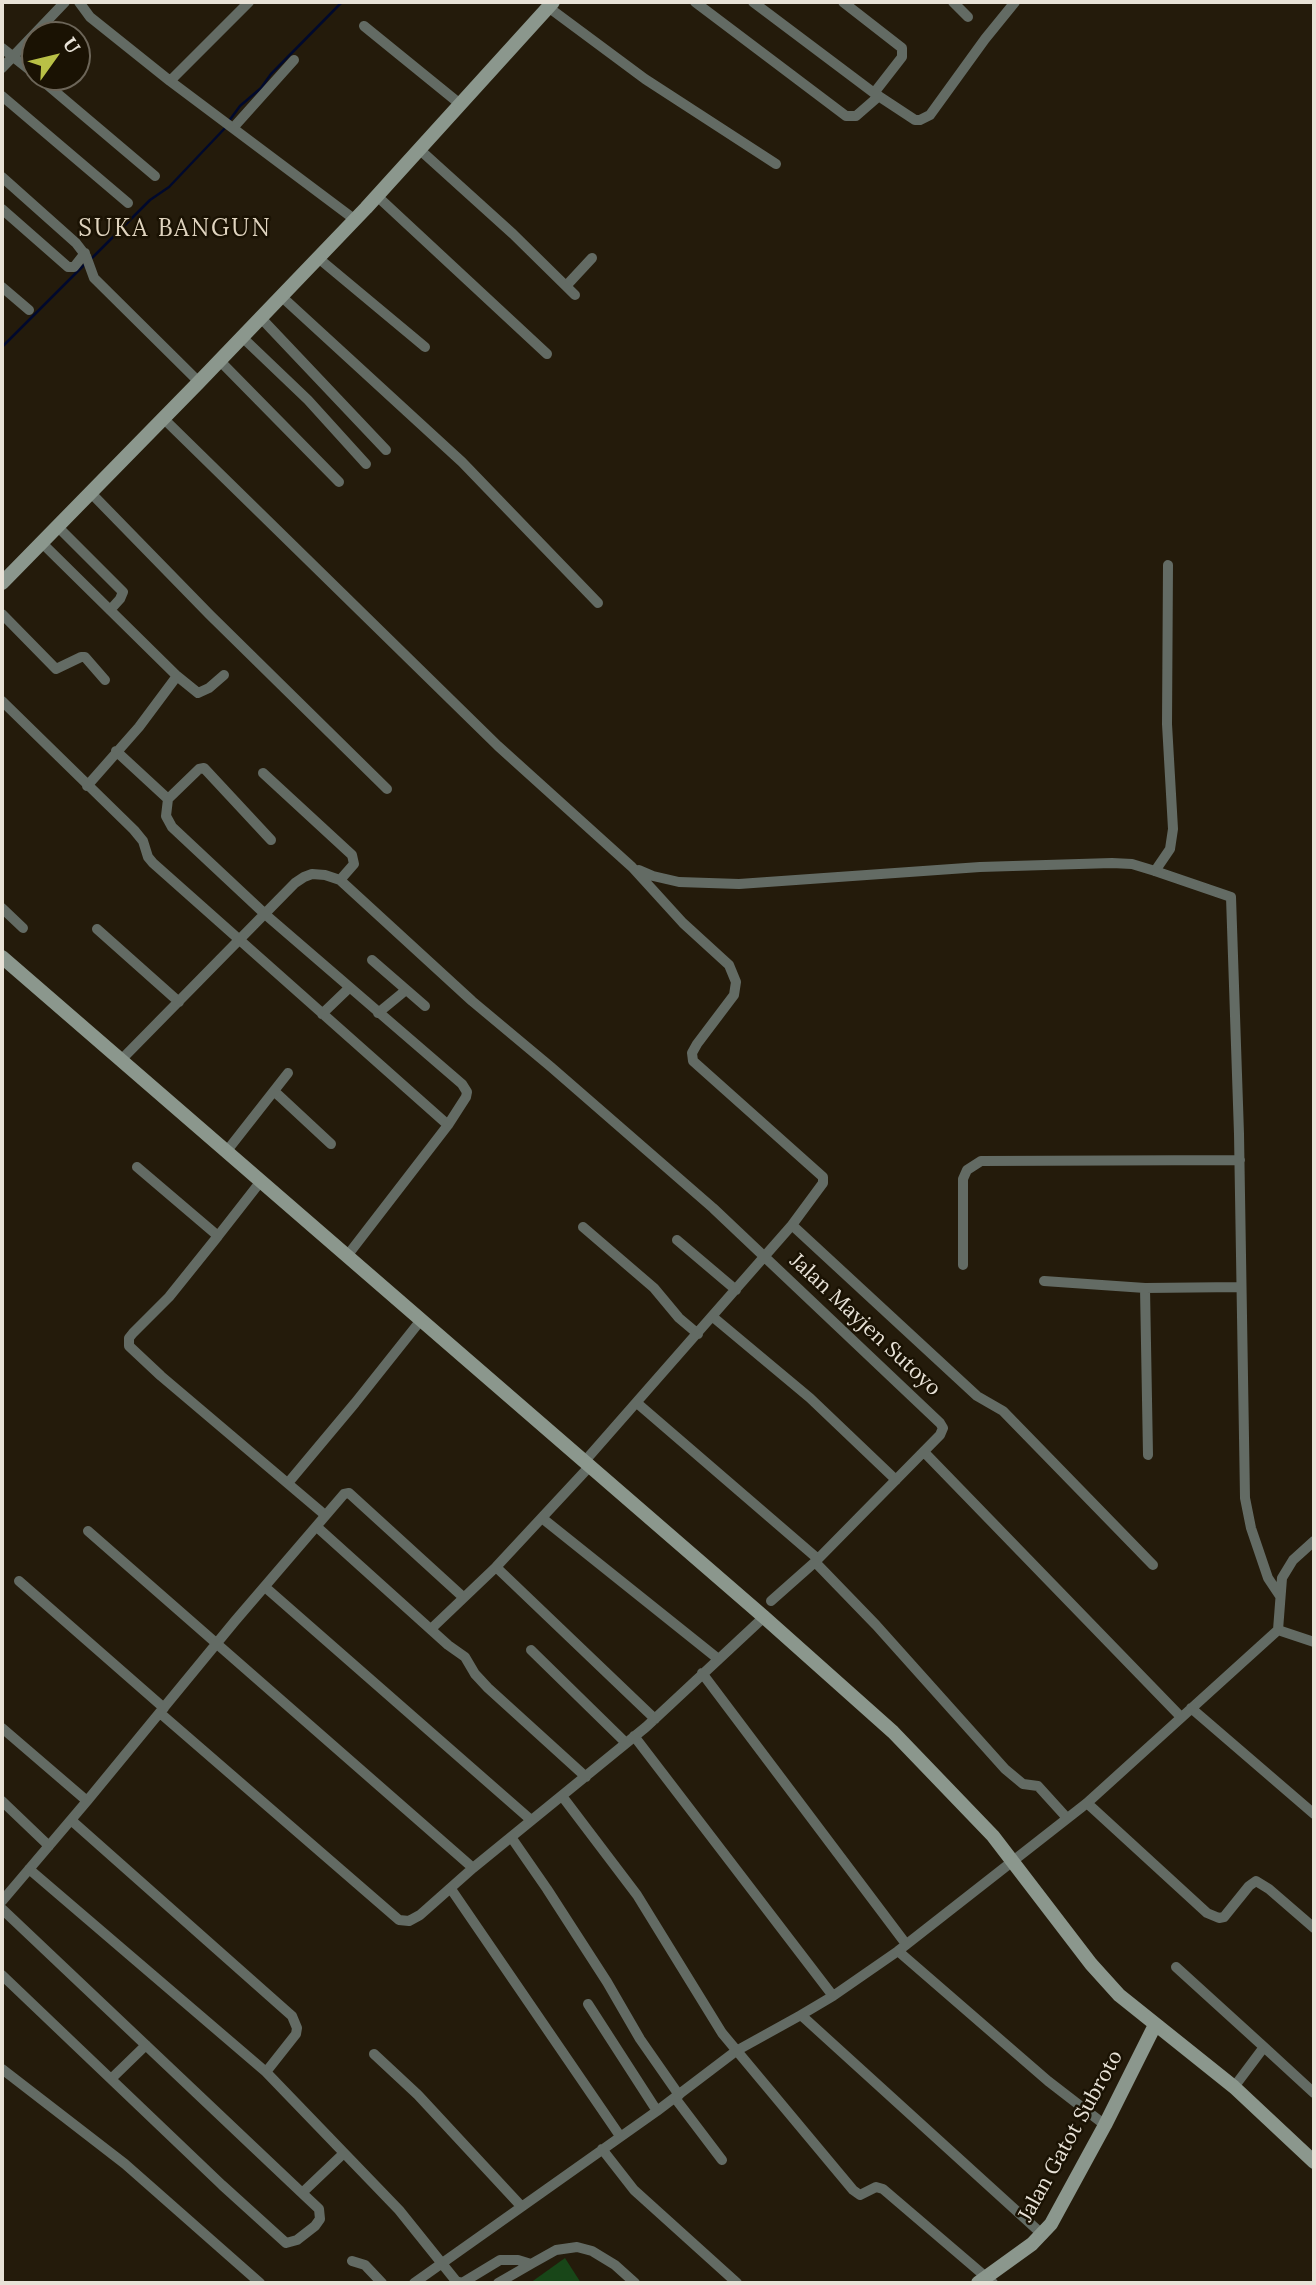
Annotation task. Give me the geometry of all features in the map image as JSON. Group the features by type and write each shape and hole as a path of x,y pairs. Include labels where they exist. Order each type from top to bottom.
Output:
{"street":[{"path":"2,68 65,2"},
{"path":"79,2 90,17 170,81 354,219"},
{"path":"170,81 249,2"},
{"path":"695,2 846,116 856,116 877,94 902,57 902,48 843,2"},
{"path":"753,2 915,120 926,118 1016,2"},
{"path":"953,2 968,17"},
{"path":"3,580 164,419 377,196 550,5 645,79 776,164"},
{"path":"364,26 460,104"},
{"path":"2,48 21,62"},
{"path":"229,125 294,60"},
{"path":"55,91 155,176"},
{"path":"2,96 128,203"},
{"path":"419,149 513,234 575,295"},
{"path":"2,177 86,254 91,273 199,382"},
{"path":"377,196 547,354"},
{"path":"2,209 68,267 74,267 86,254"},
{"path":"317,257 425,347"},
{"path":"566,286 592,258"},
{"path":"2,287 29,310"},
{"path":"281,296 462,462 598,603"},
{"path":"260,317 386,450"},
{"path":"242,336 308,400 366,464"},
{"path":"219,360 339,482"},
{"path":"164,419 498,746 632,867 683,923 719,954 733,972 736,982 734,995 697,1044 692,1058 695,1065 823,1177 823,1183 792,1225 637,1403 542,1518 496,1567 431,1629"},
{"path":"91,493 210,615 387,789"},
{"path":"58,527 123,593 110,610"},
{"path":"42,543 83,586 198,693 209,688 224,675"},
{"path":"1155,870 1170,849 1173,830 1167,724 1168,565"},
{"path":"2,614 56,669 85,657 105,680"},
{"path":"88,786 139,727 177,676"},
{"path":"2,701 140,836 153,863 449,1125"},
{"path":"116,751 168,799"},
{"path":"271,840 204,768 199,769 168,799 166,816 172,827 266,915 464,1087 466,1097 449,1125 347,1256"},
{"path":"120,1061 303,877 325,875 340,880 354,864 352,855 262,773"},
{"path":"632,867 653,876 679,882 739,884 980,867 1132,864 1231,897 1240,1160 1246,1510 1268,1578 1280,1595"},
{"name":"Jalan Mayjen Sutoyo","path":"19,1581 399,1920 409,1921 655,1718 817,1561 940,1435 943,1428 940,1423 677,1176 472,1001 340,880"},
{"path":"2,908 23,928"},
{"path":"97,929 179,1002"},
{"path":"2,957 587,1465 766,1608 953,1791 1013,1859 1105,1981 1155,2025 1234,2087 1314,2162"},
{"path":"372,960 425,1006"},
{"path":"322,1014 349,988"},
{"path":"378,1013 406,990"},
{"path":"226,1152 288,1073"},
{"path":"274,1091 331,1144"},
{"path":"963,1265 963,1180 967,1170 981,1161 1240,1160"},
{"path":"137,1167 218,1236"},
{"path":"261,1181 169,1297 133,1333 129,1338 129,1346 320,1511"},
{"path":"792,1225 977,1396 1003,1411 1153,1565"},
{"path":"583,1227 654,1288 698,1334"},
{"path":"677,1241 736,1290"},
{"path":"1044,1281 1145,1288 1241,1287"},
{"path":"1145,1288 1148,1455"},
{"path":"713,1317 810,1398 896,1480"},
{"path":"288,1483 421,1320"},
{"path":"637,1403 817,1561 1016,1779 1023,1784 1038,1786 1067,1818"},
{"path":"924,1452 1181,1717"},
{"path":"2,1900 29,1869 43,1840 71,1820 158,1705 216,1644 317,1527 320,1511 344,1494 349,1493 463,1597"},
{"path":"542,1518 717,1658"},
{"path":"317,1527 465,1657 488,1688 586,1777"},
{"path":"88,1531 473,1868"},
{"path":"414,2283 657,2111 736,2051 833,1996 902,1947 1087,1802 1278,1630 1282,1578 1290,1565 1314,1541"},
{"path":"496,1567 655,1718"},
{"path":"265,1587 531,1820"},
{"path":"1278,1630 1314,1642"},
{"path":"531,1650 630,1739 833,1996"},
{"path":"702,1673 902,1947 1048,2081 1105,2124"},
{"path":"1191,1708 1314,1814"},
{"path":"2,1728 87,1801"},
{"path":"562,1796 637,1895 701,2002 736,2051 857,2193 864,2194 876,2187 883,2189 986,2281"},
{"path":"2,1801 43,1840"},
{"path":"1087,1802 1208,1913 1219,1918 1224,1917 1256,1881 1314,1928"},
{"path":"71,1820 292,2016 297,2028 296,2034 266,2072"},
{"path":"511,1838 607,1982 677,2096 722,2160"},
{"path":"29,1869 266,2072 399,2210 456,2281 463,2283 500,2260 518,2260 531,2264"},
{"path":"451,1889 620,2136"},
{"path":"2,1909 319,2209 320,2218 307,2232 291,2243 286,2243 270,2231 2,1975"},
{"path":"1176,1967 1314,2093"},
{"path":"588,2004 657,2111"},
{"path":"801,2015 1043,2235"},
{"name":"Jalan Gatot Subroto","path":"986,2281 1043,2235 1105,2124 1155,2025"},
{"path":"111,2079 146,2045"},
{"path":"1234,2087 1264,2047"},
{"path":"374,2054 418,2095 521,2206"},
{"path":"2,2069 125,2164 260,2283"},
{"path":"602,2149 635,2190 737,2283"},
{"path":"302,2193 344,2153"},
{"path":"498,2283 556,2250 577,2247 592,2251 635,2283"},
{"path":"352,2261 365,2265 382,2283"}],"green space":[{"path":"565,2258 581,2283 530,2283"}],"waterway":[{"path":"229,121 240,106 261,88 271,74 342,2"},
{"path":"91,259 150,200 169,187 226,127"},
{"path":"2,347 86,263"}],"district":[{"name":"SUKA BANGUN","path":"175,229"}]}
